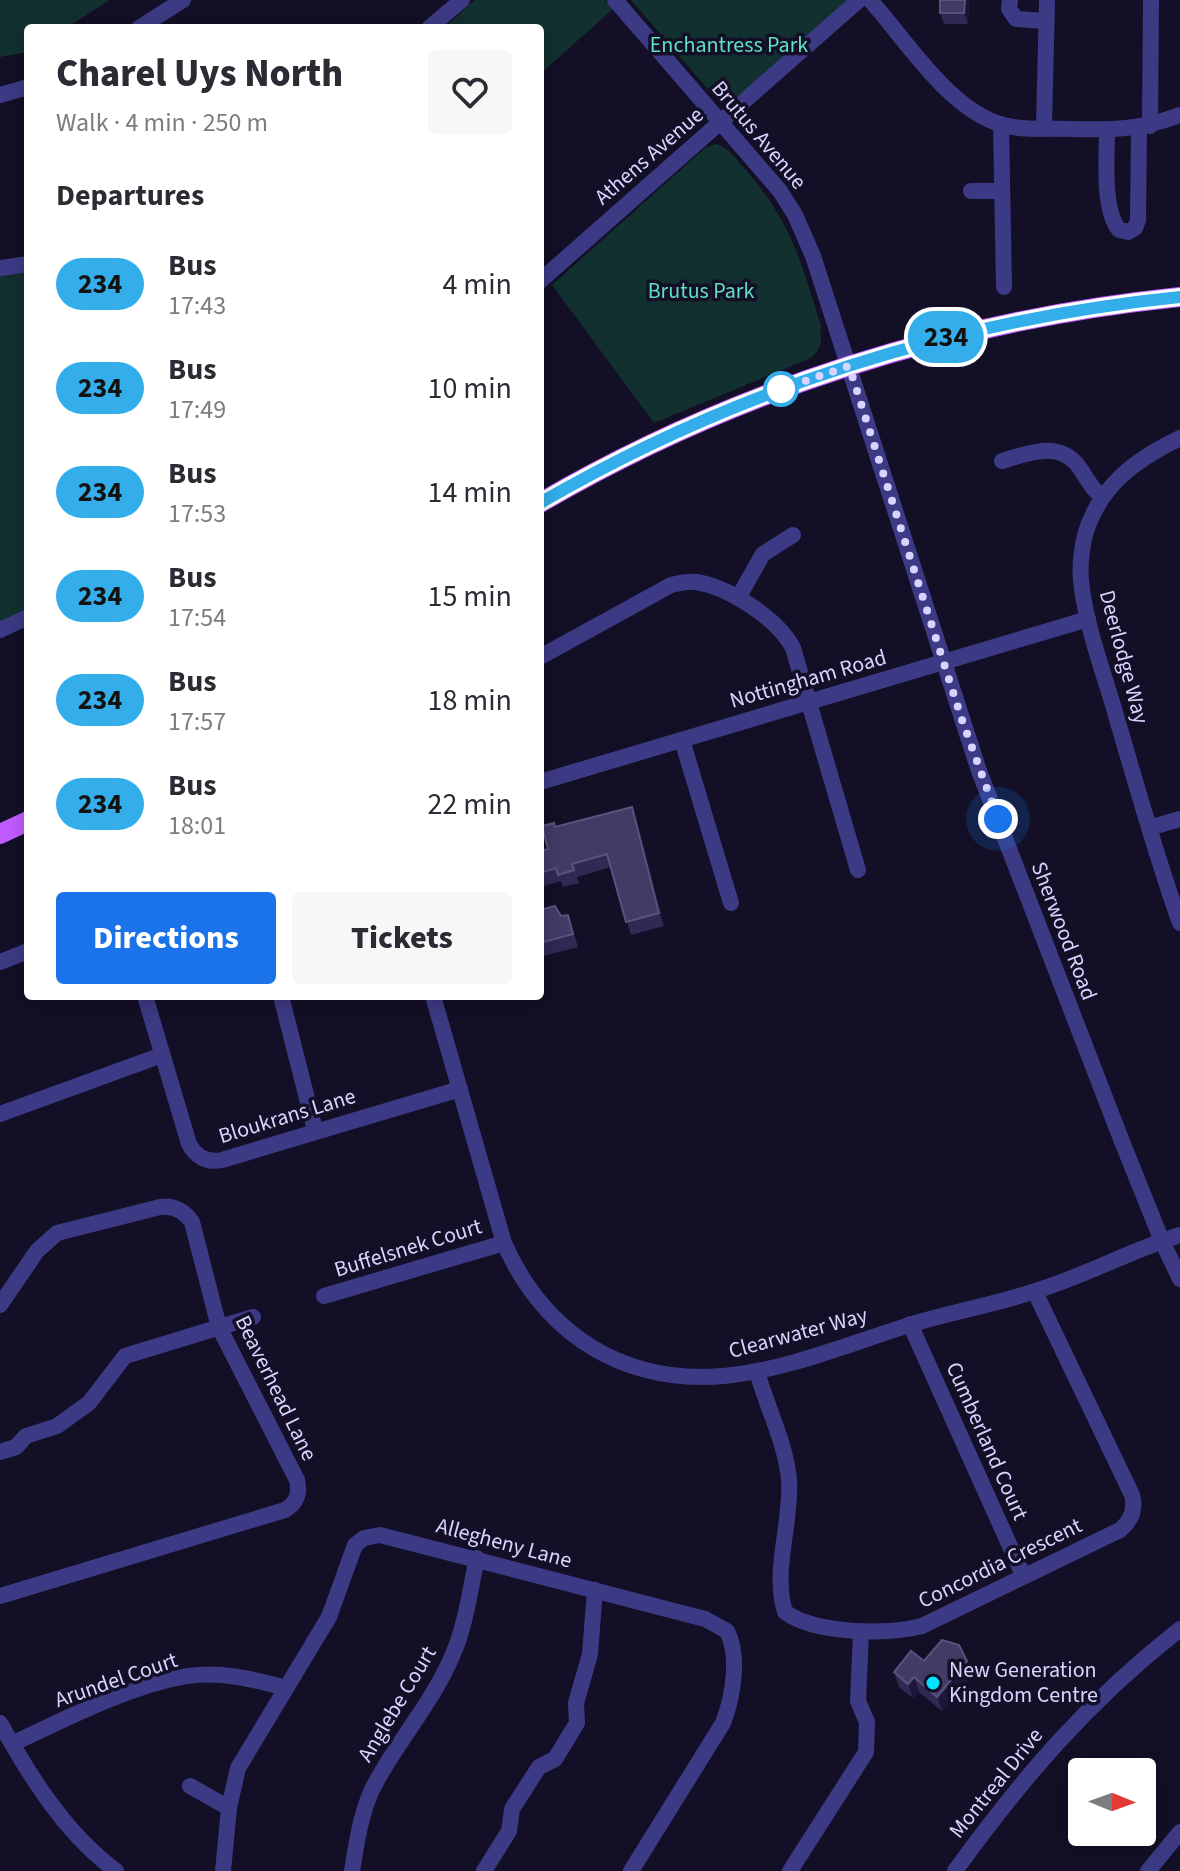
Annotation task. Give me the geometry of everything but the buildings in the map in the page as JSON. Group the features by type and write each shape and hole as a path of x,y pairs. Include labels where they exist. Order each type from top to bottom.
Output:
{"main road":[{"path":"544,501 684,427 849,366 937,340 1014,322 1180,297"},
{"path":"0,834 24,823"}],"street":[{"path":"145,24 183,0"},
{"path":"434,24 462,0"},
{"name":"Brutus Avenue","path":"615,0 780,191 795,215 813,256 849,366"},
{"name":"Athens Avenue","path":"544,277 859,0"},
{"path":"870,0 953,94 973,111 1001,124 1107,130 1145,127 1180,115"},
{"path":"1010,0 1009,9 1016,19 1046,21"},
{"path":"1044,128 1047,0"},
{"path":"1107,130 1109,198 1116,227 1128,232 1135,228 1138,220 1151,0"},
{"path":"0,95 24,88"},
{"path":"1001,124 1004,287"},
{"path":"971,191 1002,191"},
{"path":"0,268 24,265"},
{"name":"Sherwood Road","path":"849,366 979,771 1162,1241 1180,1279"},
{"name":"Deerlodge Way","path":"1180,438 1139,460 1102,497 1091,520 1082,552 1081,586 1149,828 1180,923"},
{"path":"1002,461 1038,451 1062,453 1076,464 1094,492 1102,497"},
{"path":"738,598 763,554 793,535"},
{"path":"544,655 671,585 698,582 738,598 777,625 793,648 858,870"},
{"path":"0,630 24,619"},
{"name":"Nottingham Road","path":"544,781 1088,619"},
{"path":"682,740 731,903"},
{"path":"1149,828 1180,819"},
{"path":"0,962 24,953"},
{"name":"Bloukrans Lane","path":"146,1000 189,1144 198,1156 211,1161 460,1089"},
{"path":"282,1000 315,1130"},
{"name":"Clearwater Way","path":"434,1000 504,1243 521,1276 549,1313 575,1336 617,1362 684,1378 705,1379 757,1372 910,1324 1035,1292 1162,1241"},
{"path":"0,1114 162,1055"},
{"name":"Beaverhead Lane","path":"0,1305 37,1251 57,1233 168,1206 186,1214 192,1222 219,1327 297,1480 298,1491 294,1503 285,1510 0,1596"},
{"path":"1162,1241 1180,1235"},
{"name":"Buffelsnek Court","path":"324,1296 504,1243"},
{"name":"Concordia Crescent","path":"757,1372 787,1466 789,1483 781,1579 784,1609 804,1621 861,1632 900,1632 922,1626 1120,1530 1130,1520 1134,1504 1132,1495 1035,1292"},
{"path":"0,1452 16,1447 26,1436 57,1426 89,1403 125,1356 253,1317"},
{"name":"Cumberland Court","path":"910,1324 1023,1575"},
{"name":"Allegheny Lane","path":"223,1871 233,1784 245,1753 329,1617 359,1540 373,1535 388,1535 716,1623 727,1631 734,1652 729,1707 723,1723 631,1871"},
{"name":"Anglebe Court","path":"352,1871 362,1818 375,1783 439,1684 453,1655 462,1629 477,1558"},
{"path":"484,1871 509,1831 512,1809 539,1767 555,1759 577,1723 576,1703 590,1654 595,1590"},
{"name":"Montreal Drive","path":"955,1871 1068,1729 1122,1676 1180,1629"},
{"path":"790,1871 866,1752 867,1722 858,1701 861,1632"},
{"name":"Arundel Court","path":"12,1744 100,1704 186,1676 236,1677 285,1688"},
{"path":"0,1723 70,1829 116,1871"},
{"path":"190,1786 229,1808"},
{"path":"1148,1871 1180,1832"}],"green space":[{"path":"0,0 110,0 72,24 24,24 24,53 0,57"},
{"path":"475,0 605,0 613,9 544,70 544,24 448,24"},
{"name":"Enchantress Park","path":"631,0 848,0 742,94 730,99 712,94"},
{"name":"Brutus Park","path":"716,144 728,150 744,168 784,225 815,305 822,329 821,342 811,358 654,423 552,285 706,147"},
{"path":"24,272 24,610 0,622 0,275"}],"bus line":[{"name":"234","path":"544,501 684,427 832,371 937,340 1014,322 1180,297"}],"place":[{"name":"New Generation Kingdom Centre","path":"933,1683"}],"route":[{"path":"781,389 773,392 849,366 962,720 998,819"}]}
